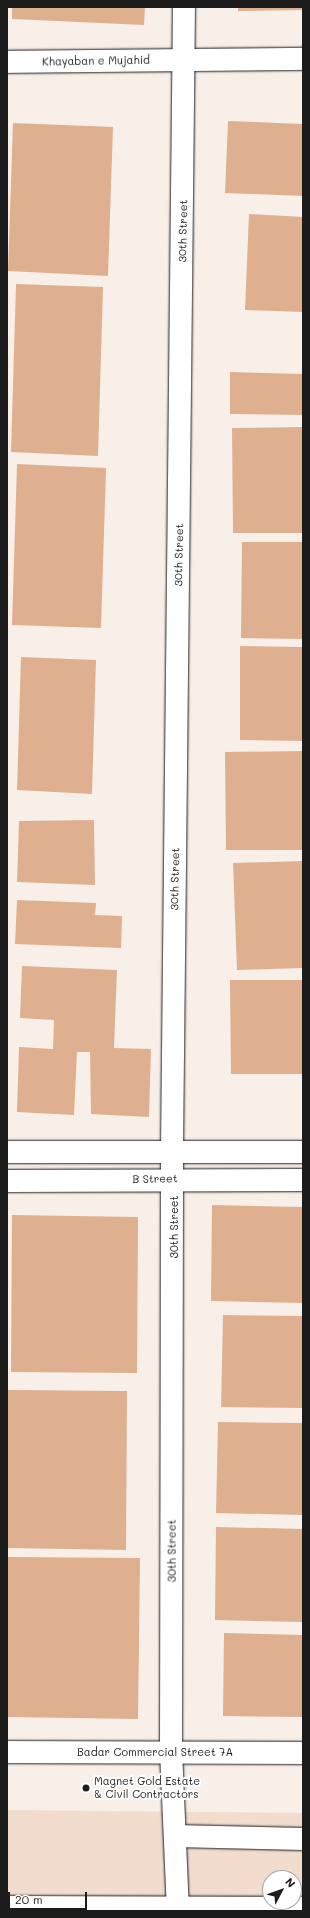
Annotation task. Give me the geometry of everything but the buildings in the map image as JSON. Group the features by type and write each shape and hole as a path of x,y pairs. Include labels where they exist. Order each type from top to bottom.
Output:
{"street":[{"name":"30th Street","path":"178,1909 171,1751 174,1178 172,1150 185,59 184,7"},
{"name":"Khayaban e Mujahid","path":"7,62 303,59"},
{"path":"7,1152 172,1150 303,1152"},
{"name":"B Street","path":"7,1181 174,1178 303,1180"},
{"name":"Badar Commercial Street 7A","path":"7,1752 171,1751 303,1753"},
{"path":"175,1836 303,1839"},
{"path":"7,1907 178,1909 303,1908"}],"shaded area":[{"path":"7,1810 303,1813 303,1911 7,1911"}],"place":[{"name":"Magnet Gold Estate & Civil Contractors","path":"86,1788"}]}
